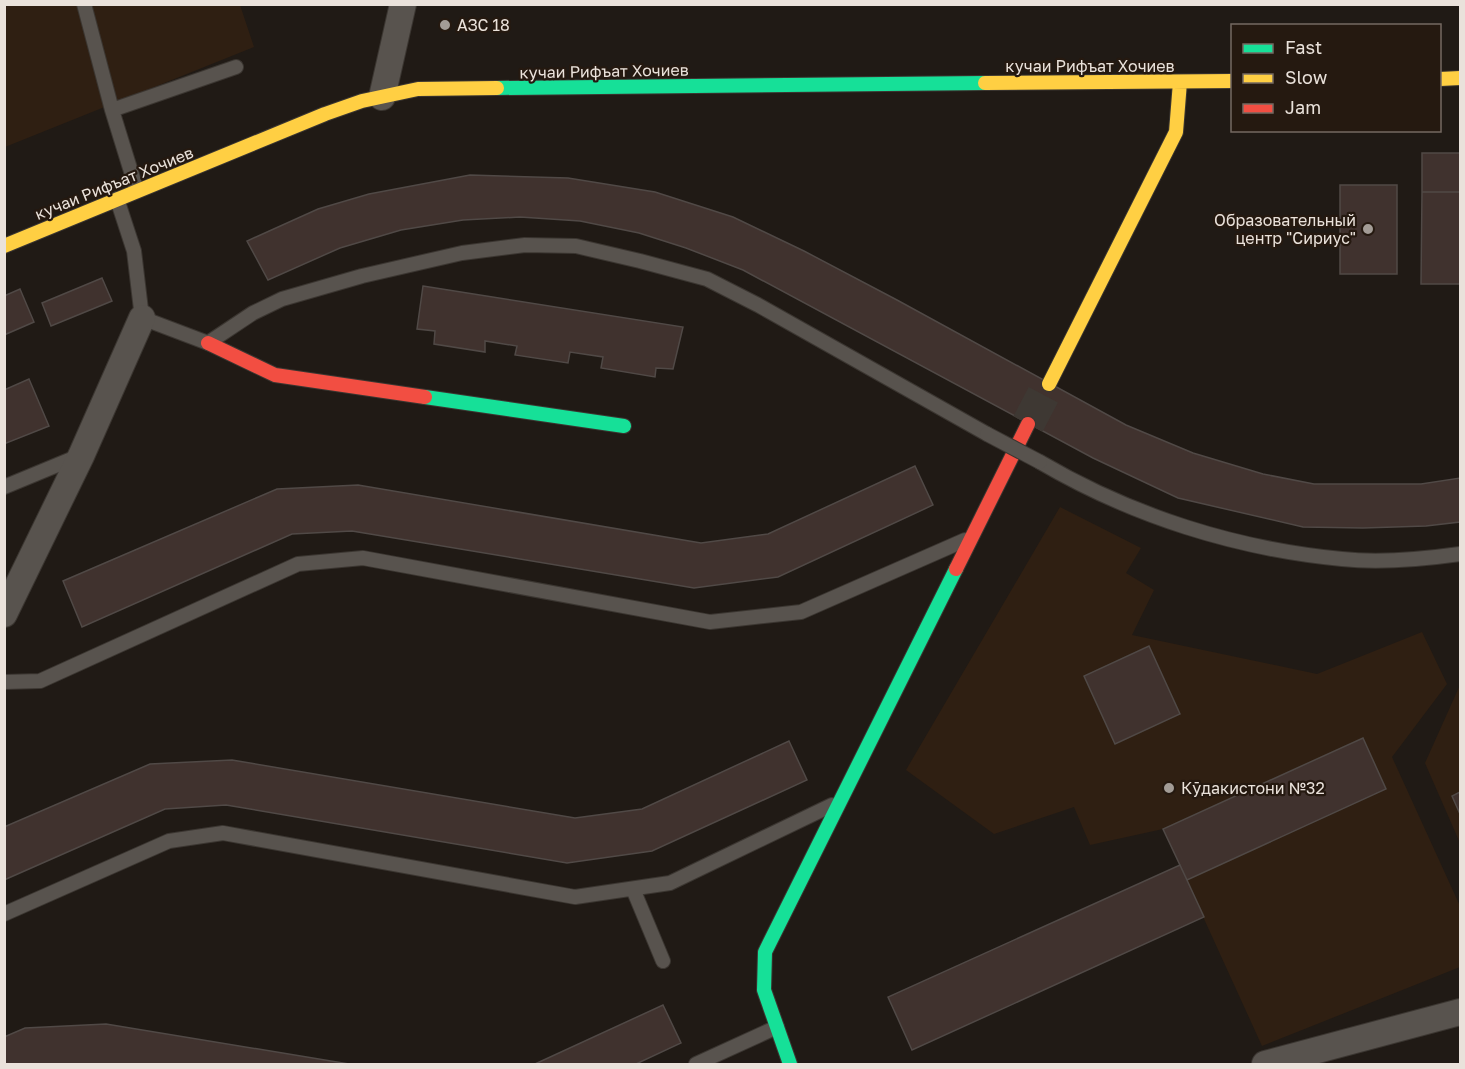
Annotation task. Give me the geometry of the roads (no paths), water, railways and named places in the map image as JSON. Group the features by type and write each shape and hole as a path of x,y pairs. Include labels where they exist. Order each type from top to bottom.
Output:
{"street":[{"path":"382,97 402,4"},
{"path":"1441,79 1461,78"},
{"name":"кучаи Рифъат Хочиев","path":"4,246 326,114 362,101 418,89 1231,81"},
{"path":"1049,384 1176,132 1180,82"},
{"path":"4,614 81,456 141,318"},
{"path":"208,343 275,375 624,426"},
{"path":"790,1065 764,990 765,952 1028,424"},
{"path":"1265,1065 1461,1012"}],"lane":[{"path":"84,4 112,110 137,191"},
{"path":"112,110 236,67"},
{"path":"117,199 134,251 141,318 208,343 253,313 282,299 362,276 462,253 525,245 576,246 707,279 758,305 1064,477 1161,520 1253,547 1344,559 1426,558 1461,554"},
{"path":"4,487 81,456"},
{"path":"4,681 40,681 298,564 363,558 710,622 801,612 972,536"},
{"path":"4,914 169,841 223,833 576,897 670,883 839,801"},
{"path":"633,889 663,961"},
{"path":"696,1065 777,1028"}],"tunnel":[{"path":"1028,424 1049,384"}],"place":[{"name":"АЗС 18","path":"445,25"},
{"name":"Образовательный центр \"Сириус\"","path":"1368,229"},
{"name":"Кӯдакистони №32","path":"1169,788"}]}
